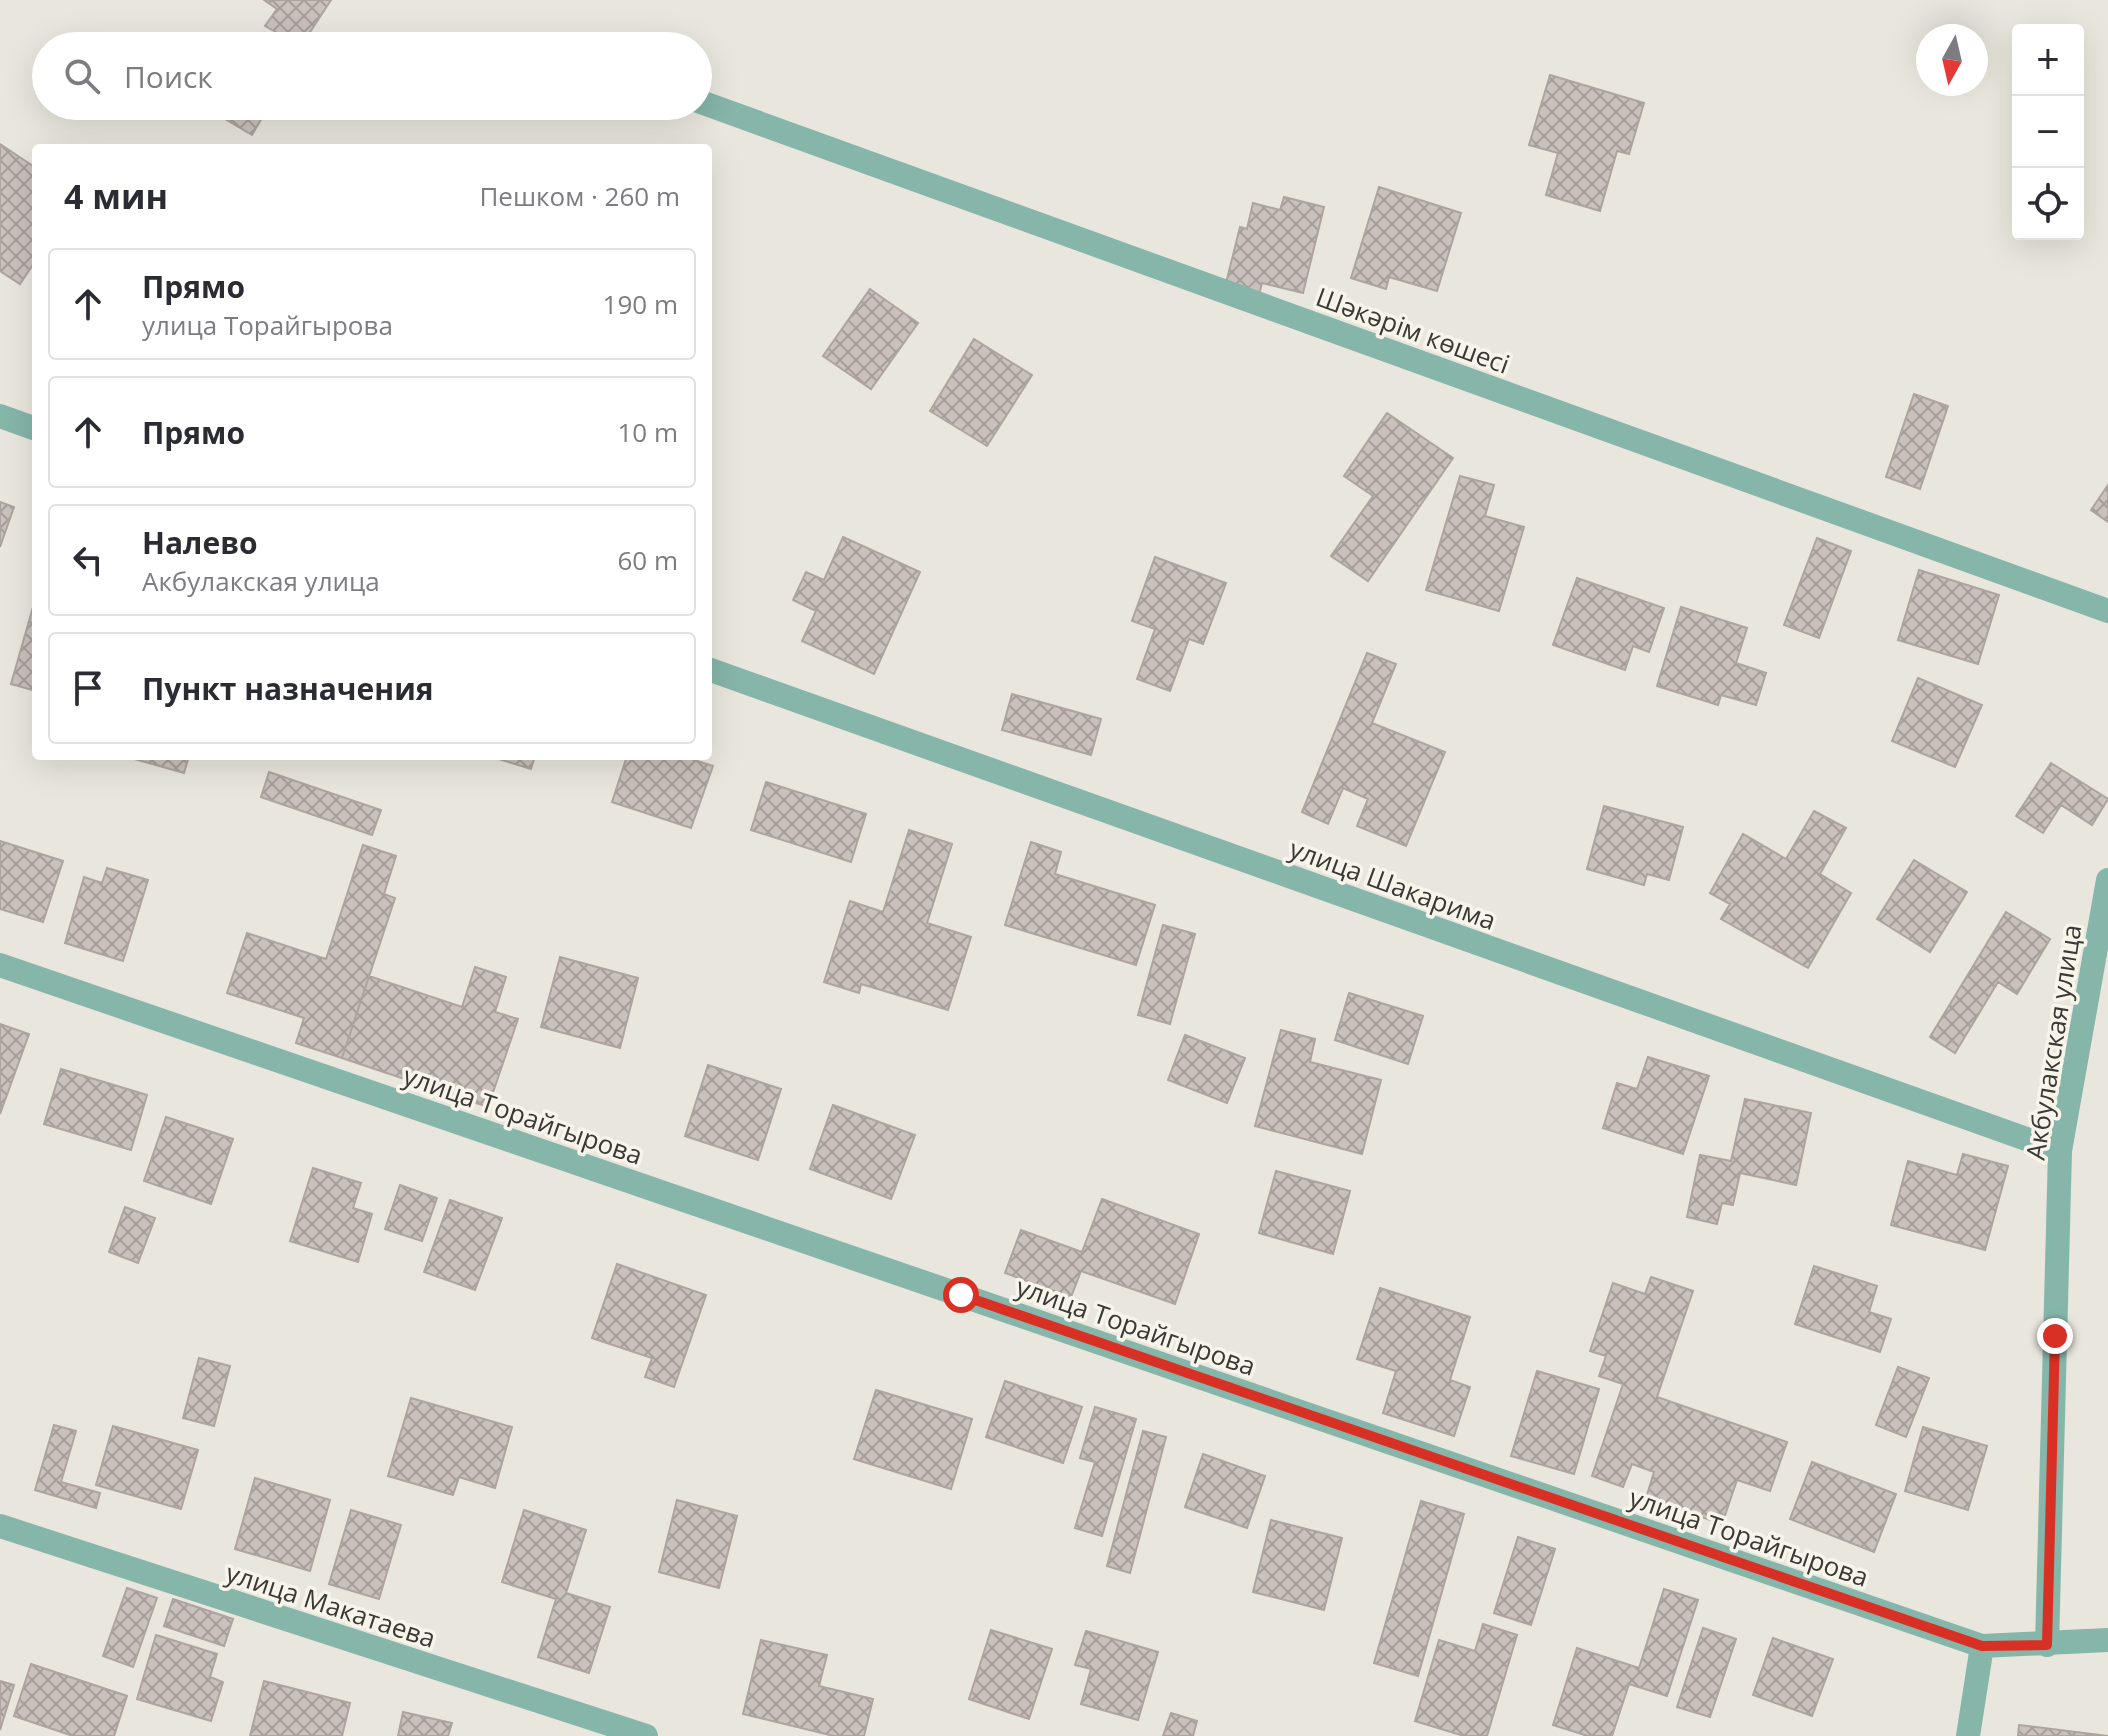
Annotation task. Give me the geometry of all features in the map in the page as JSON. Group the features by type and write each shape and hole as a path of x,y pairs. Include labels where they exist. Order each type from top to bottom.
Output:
{"street":[{"name":"Шәкәрім көшесі","path":"712,106 2108,611"},
{"path":"0,416 32,428"},
{"name":"улица Шакарима","path":"712,670 2060,1151"},
{"name":"Акбулакская улица","path":"2047,1645 2060,1151 2108,880"},
{"name":"улица Торайгырова","path":"0,965 1982,1646 2108,1640"},
{"name":"улица Макатаева","path":"0,1526 646,1736"},
{"path":"1968,1736 1982,1646"}],"building":[{"path":"264,0 331,0 310,32 276,32 265,26 277,9"},
{"path":"1550,75 1644,103 1629,154 1617,151 1600,211 1546,195 1558,153 1529,145"},
{"path":"227,120 261,120 252,135"},
{"path":"0,144 32,165 32,266 20,284 0,271"},
{"path":"1379,187 1461,213 1437,291 1389,277 1386,289 1351,278"},
{"path":"1284,197 1324,207 1303,293 1262,283 1259,295 1225,287 1240,227 1247,229 1253,203 1280,210"},
{"path":"870,289 918,323 871,389 823,356"},
{"path":"974,339 1032,375 987,446 930,411"},
{"path":"1914,394 1948,406 1920,489 1886,477"},
{"path":"1387,413 1453,458 1368,581 1331,556 1373,496 1344,476"},
{"path":"1460,476 1494,485 1485,516 1524,527 1499,611 1426,590"},
{"path":"2108,485 2108,522 2091,510"},
{"path":"0,502 14,507 0,547"},
{"path":"843,537 920,572 874,674 802,641 816,611 793,600 806,572 824,580"},
{"path":"1817,538 1851,551 1819,638 1784,625"},
{"path":"1155,557 1226,583 1203,644 1189,639 1170,691 1137,679 1155,629 1132,621"},
{"path":"1919,570 1999,595 1978,664 1898,640"},
{"path":"1577,578 1664,608 1649,652 1633,646 1625,670 1553,645"},
{"path":"1681,607 1747,628 1736,663 1766,673 1756,705 1721,695 1718,705 1657,686"},
{"path":"32,610 32,690 11,684"},
{"path":"1367,653 1396,664 1372,723 1445,752 1406,846 1357,826 1368,799 1343,788 1328,824 1302,812"},
{"path":"1918,678 1982,705 1955,767 1892,741"},
{"path":"1012,694 1101,719 1091,755 1002,730"},
{"path":"138,760 188,760 184,773"},
{"path":"502,760 534,760 531,769"},
{"path":"626,760 694,760 713,766 691,828 612,802"},
{"path":"2051,763 2108,799 2092,825 2061,805 2043,833 2016,816"},
{"path":"269,772 381,810 372,835 261,797"},
{"path":"766,782 866,814 851,862 751,830"},
{"path":"1604,806 1683,827 1669,880 1647,874 1644,885 1587,869"},
{"path":"1814,811 1846,828 1820,874 1851,893 1808,968 1721,919 1730,904 1710,893 1743,834 1786,859"},
{"path":"909,830 952,844 927,923 971,937 948,1010 861,984 859,993 824,982 850,901 883,912"},
{"path":"0,841 63,861 43,922 0,909"},
{"path":"1031,842 1061,852 1055,874 1155,905 1136,965 1005,925"},
{"path":"363,845 396,856 384,894 395,898 342,1058 296,1043 304,1018 227,993 247,933 326,959"},
{"path":"1914,860 1967,892 1930,952 1877,919"},
{"path":"107,868 148,880 123,961 65,943 84,877 102,883"},
{"path":"2006,912 2050,939 2017,994 1998,982 1955,1053 1930,1037"},
{"path":"1163,925 1195,934 1170,1024 1138,1015"},
{"path":"560,957 638,978 620,1048 541,1027"},
{"path":"475,967 506,977 495,1012 518,1019 488,1107 342,1058 369,976 462,1007"},
{"path":"1349,993 1423,1016 1408,1064 1335,1040"},
{"path":"0,1024 29,1034 0,1114"},
{"path":"1281,1030 1315,1039 1310,1062 1381,1080 1362,1154 1255,1126"},
{"path":"1185,1035 1245,1058 1227,1103 1168,1080"},
{"path":"1648,1057 1709,1076 1683,1154 1603,1128 1617,1083 1637,1089"},
{"path":"708,1065 781,1089 758,1160 685,1136"},
{"path":"61,1069 147,1095 131,1150 44,1124"},
{"path":"1745,1099 1811,1113 1796,1185 1740,1173 1733,1205 1722,1203 1717,1224 1687,1217 1700,1155 1731,1161"},
{"path":"833,1105 915,1135 891,1199 810,1169"},
{"path":"166,1117 233,1139 211,1204 144,1181"},
{"path":"1963,1154 2008,1166 1985,1250 1891,1225 1908,1161 1957,1175"},
{"path":"313,1168 361,1183 353,1208 372,1214 358,1262 290,1241"},
{"path":"1276,1171 1350,1191 1333,1254 1259,1233"},
{"path":"400,1185 437,1198 422,1241 385,1229"},
{"path":"1102,1199 1199,1234 1175,1304 1081,1271 1071,1297 1005,1273 1021,1230 1082,1252"},
{"path":"450,1200 502,1218 475,1290 424,1272"},
{"path":"125,1207 155,1218 138,1263 109,1252"},
{"path":"617,1264 706,1295 674,1387 645,1377 652,1358 592,1338"},
{"path":"1814,1266 1877,1286 1869,1312 1891,1319 1880,1352 1795,1324"},
{"path":"1651,1277 1693,1291 1657,1397 1787,1442 1770,1491 1737,1480 1722,1524 1646,1498 1654,1472 1632,1464 1623,1487 1592,1476 1623,1384 1599,1376 1606,1356 1590,1351 1613,1283 1645,1294"},
{"path":"1380,1288 1470,1317 1450,1380 1470,1387 1454,1436 1383,1413 1396,1371 1357,1359"},
{"path":"199,1358 230,1366 214,1426 183,1418"},
{"path":"1898,1367 1929,1378 1906,1437 1876,1425"},
{"path":"1537,1371 1599,1389 1574,1474 1511,1456"},
{"path":"1005,1381 1082,1407 1063,1463 986,1437"},
{"path":"876,1390 972,1419 951,1489 854,1459"},
{"path":"411,1398 512,1427 495,1488 459,1477 453,1495 388,1476"},
{"path":"1095,1407 1136,1419 1102,1536 1075,1528 1095,1462 1080,1458"},
{"path":"54,1425 76,1431 61,1482 100,1493 96,1508 35,1490"},
{"path":"113,1426 198,1450 181,1509 96,1485"},
{"path":"1923,1427 1987,1446 1968,1510 1905,1491"},
{"path":"1143,1431 1166,1437 1130,1573 1107,1566"},
{"path":"1203,1454 1265,1476 1247,1528 1185,1507"},
{"path":"1812,1462 1896,1494 1874,1552 1790,1519"},
{"path":"255,1478 330,1500 310,1571 235,1549"},
{"path":"677,1500 737,1516 719,1588 659,1572"},
{"path":"1421,1501 1464,1514 1418,1676 1374,1663"},
{"path":"351,1510 401,1525 379,1599 329,1584"},
{"path":"524,1510 586,1530 566,1593 610,1607 589,1673 538,1657 556,1599 502,1582"},
{"path":"1271,1520 1342,1538 1324,1610 1253,1592"},
{"path":"1518,1537 1555,1549 1531,1625 1494,1613"},
{"path":"127,1588 157,1598 133,1667 103,1656"},
{"path":"1664,1589 1698,1600 1667,1696 1629,1684 1612,1736 1588,1736 1553,1725 1577,1648 1639,1668"},
{"path":"173,1599 233,1619 224,1646 164,1626"},
{"path":"1483,1624 1517,1635 1487,1736 1464,1736 1415,1721 1439,1640 1475,1651"},
{"path":"1703,1628 1736,1639 1710,1717 1677,1707"},
{"path":"991,1630 1052,1649 1029,1719 969,1699"},
{"path":"1086,1631 1158,1652 1138,1720 1081,1704 1091,1669 1075,1665"},
{"path":"156,1635 217,1654 210,1677 223,1682 211,1721 137,1699"},
{"path":"1773,1638 1833,1659 1812,1716 1753,1695"},
{"path":"761,1640 827,1655 819,1686 873,1699 864,1736 834,1736 743,1714"},
{"path":"31,1664 127,1696 114,1736 73,1736 14,1716"},
{"path":"0,1681 14,1685 0,1730"},
{"path":"264,1681 350,1703 342,1736 250,1736"},
{"path":"403,1712 452,1723 448,1736 398,1736"},
{"path":"1171,1713 1197,1721 1193,1736 1163,1736"},
{"path":"2019,1725 2108,1736 2018,1736"}],"route":[{"path":"961,1295 1982,1646 2047,1645 2055,1336"}]}
